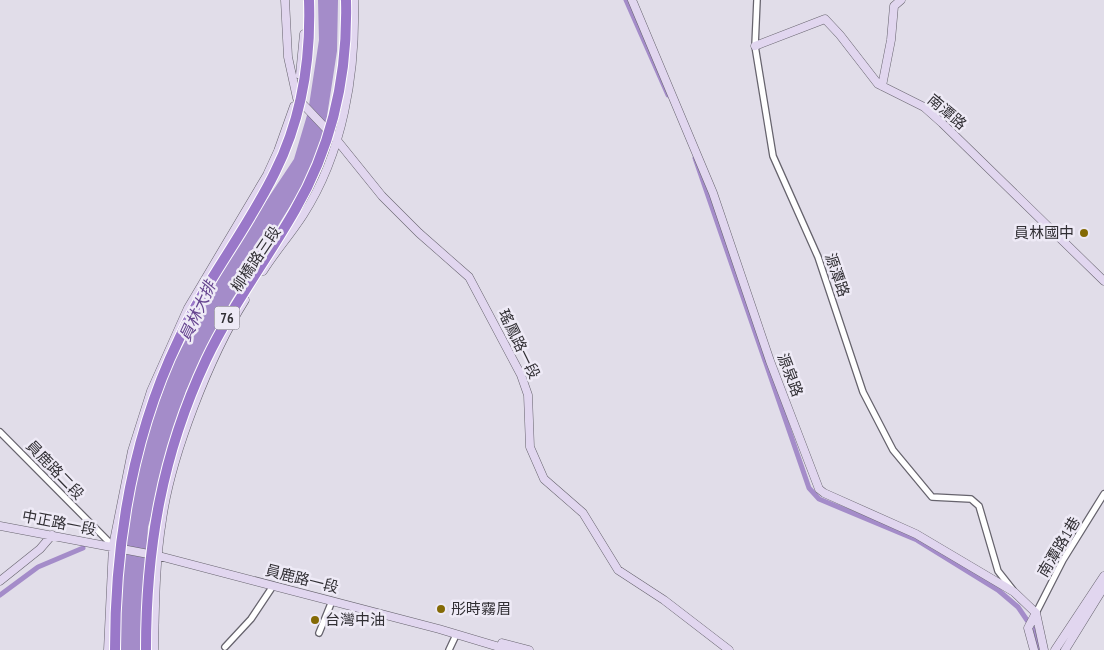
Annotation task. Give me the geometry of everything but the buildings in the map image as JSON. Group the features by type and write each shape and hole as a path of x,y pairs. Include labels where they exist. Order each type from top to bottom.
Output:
{"highway":[{"name":"76","path":"115,650 115,597 121,534 138,450 157,392 178,340 206,286 262,196 284,152 304,85 309,42 309,0"},
{"name":"76","path":"146,650 146,603 155,518 175,436 220,331 295,210 318,162 335,116 340,91 346,42 346,0"}],"street":[{"path":"285,0 288,57 300,101"},
{"name":"柳橋路三段","path":"108,650 117,547 132,450 151,391 188,308 257,194 300,101 304,40 304,0"},
{"name":"柳橋路三段","path":"154,650 162,520 170,482 184,438 213,364 241,307 265,268 303,214 316,189 336,139 348,93 355,43 354,0"},
{"name":"源泉路","path":"632,0 713,193 770,361 819,489 824,493 916,534 1014,592 1036,613"},
{"name":"源潭路","path":"757,0 755,46 772,156 818,257 863,392 893,450 932,497 971,499 979,506 998,571 1014,592"},
{"path":"882,86 891,40 894,6 902,0"},
{"name":"南潭路","path":"755,46 825,20 840,35 878,84 924,107 1104,281"},
{"name":"瑤鳳路一段","path":"300,101 327,128 382,196 419,233 469,277 521,375 528,395 530,447 544,479 583,513 618,570 664,600 729,650"},
{"name":"員鹿路二段","path":"0,432 117,547"},
{"name":"南潭路1巷","path":"1036,613 1063,560 1104,494"},
{"name":"中正路一段","path":"0,526 147,553"},
{"path":"0,581 40,549 52,535"},
{"name":"員鹿路一段","path":"147,553 439,629 510,650"},
{"path":"1055,650 1104,576"},
{"path":"225,647 251,619 273,586"},
{"path":"1065,650 1103,589"},
{"path":"319,633 332,601"},
{"path":"1034,650 1028,628 1036,613"},
{"path":"1036,613 1044,650"},
{"name":"員鹿路一段","path":"439,629 454,629 529,650"},
{"path":"449,650 456,635"},
{"path":"1043,641 1053,644 1063,638"}],"shaded area":[{"path":"318,0 338,0 337,51 325,129 312,171 231,301 186,391 148,527 141,650 121,650 119,628 125,546 142,449 172,366 235,248 294,159 308,112 319,40"}],"waterway":[{"path":"626,0 668,95"},
{"path":"695,158 809,488 819,499 917,540 998,590 1018,607 1035,632 1037,650"},
{"path":"0,595 38,567 83,548"}],"place":[{"name":"員林國中","path":"1084,233"},
{"name":"彤時霧眉","path":"441,609"},
{"name":"台灣中油","path":"315,620"}],"water label":[{"name":"員林大排","path":"197,311"}]}
